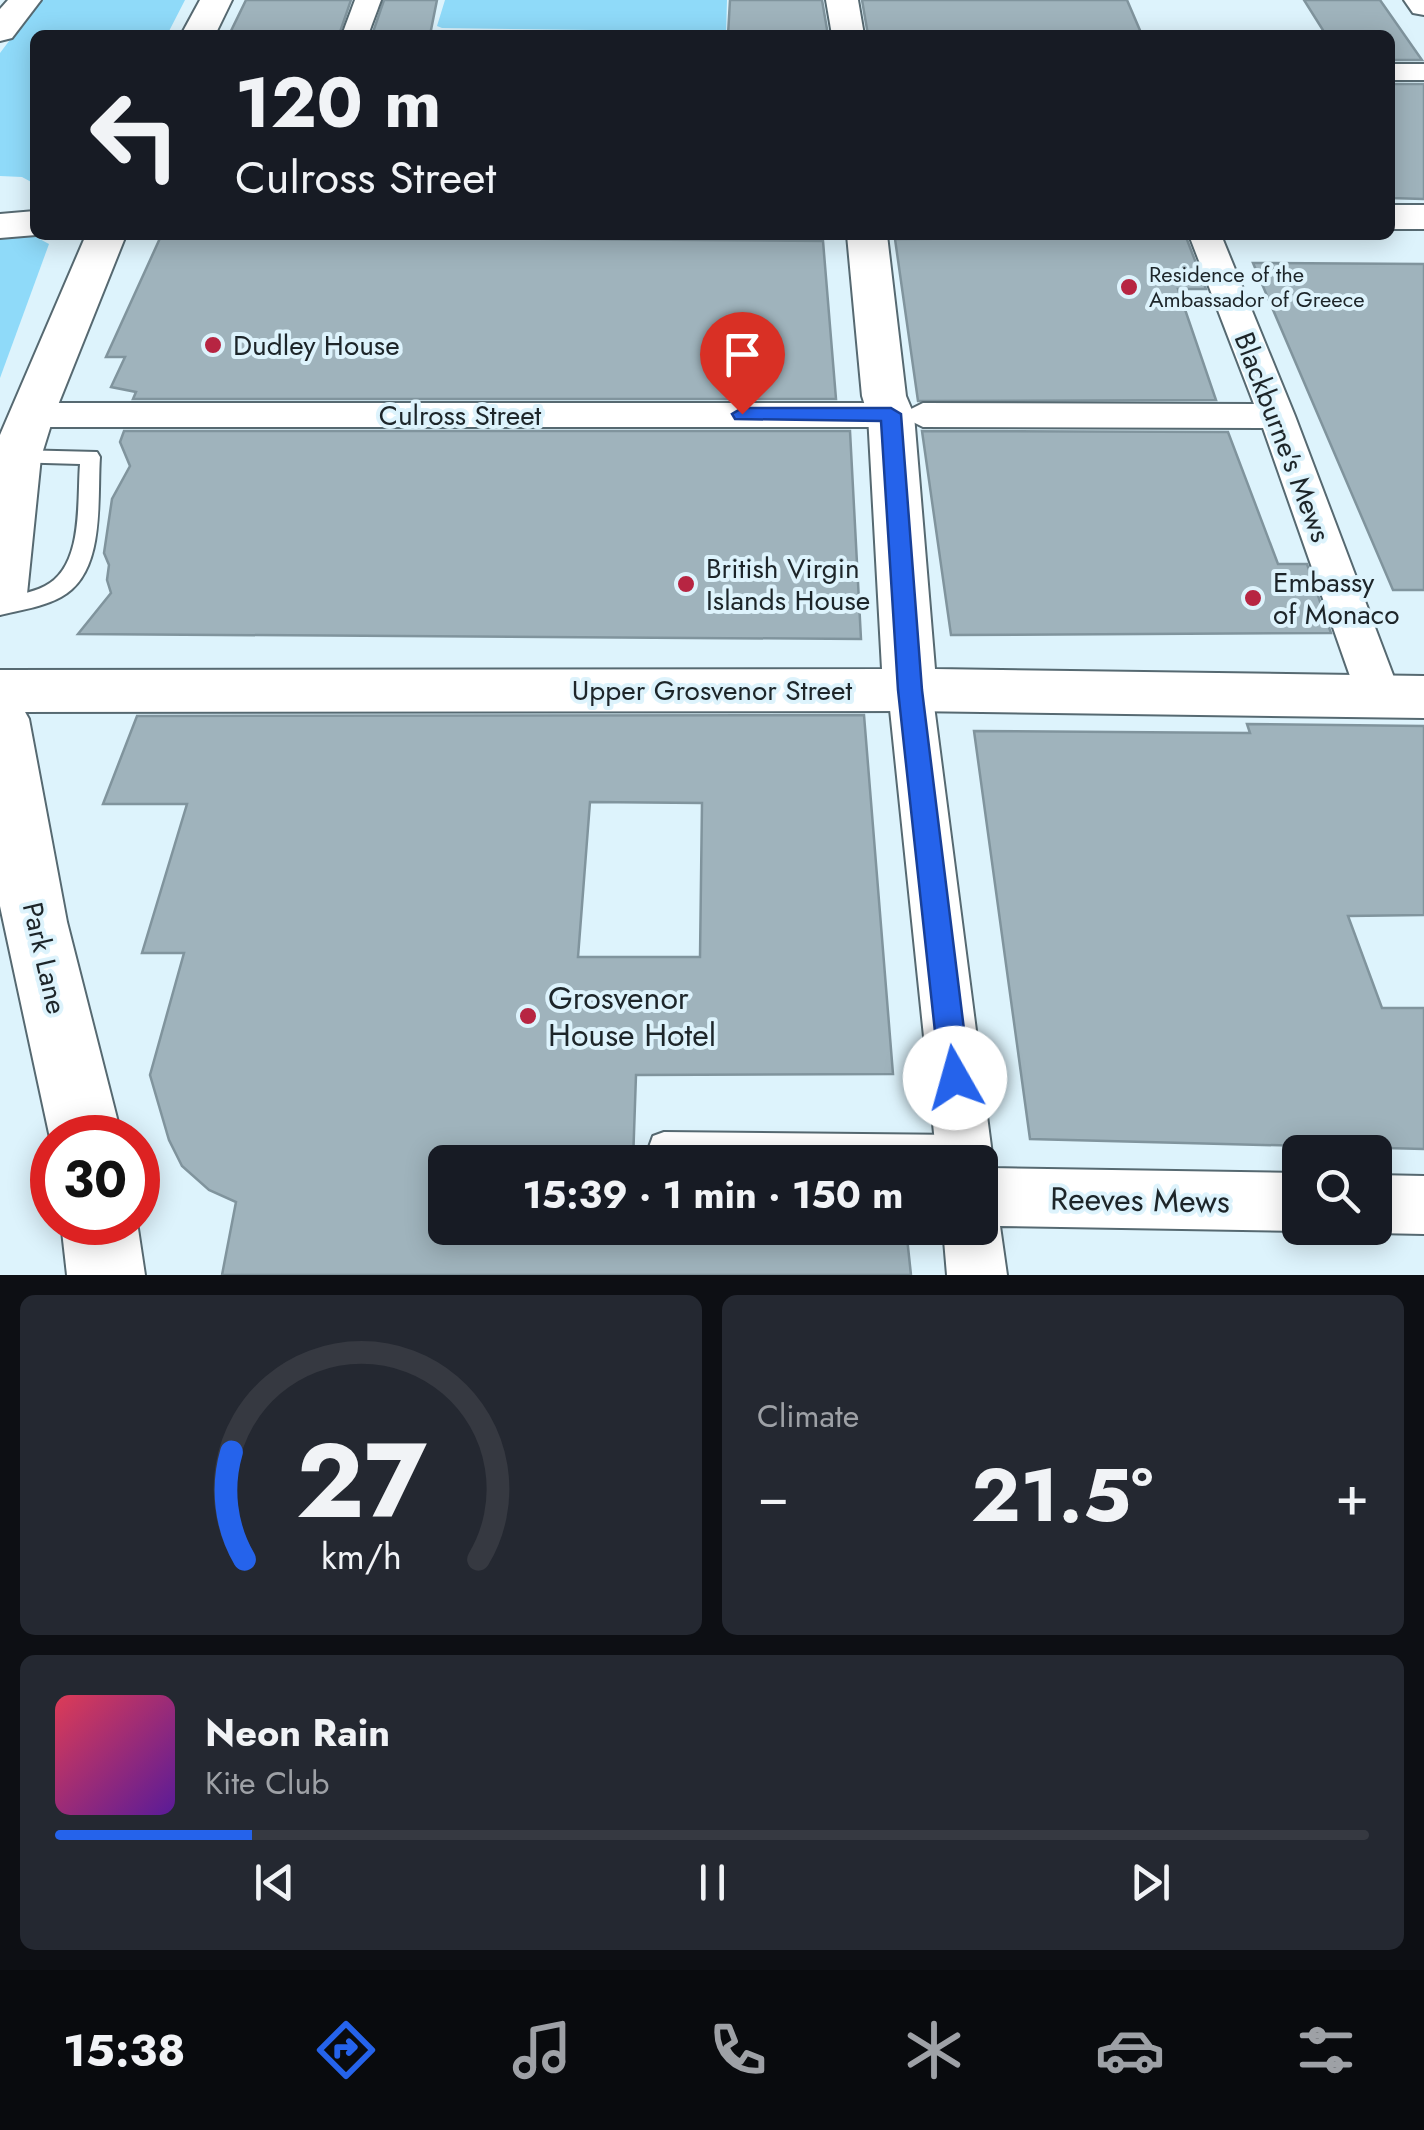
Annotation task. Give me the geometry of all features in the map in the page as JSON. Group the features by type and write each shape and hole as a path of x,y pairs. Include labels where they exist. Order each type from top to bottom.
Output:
{"highway":[{"path":"0,31 25,0"},
{"path":"201,30 216,0"},
{"path":"0,226 30,223"},
{"path":"0,594 2,543 23,436 104,240"},
{"name":"Park Lane","path":"0,719 36,922 81,1115"},
{"path":"102,1245 106,1275"}],"street":[{"path":"358,30 368,0"},
{"path":"842,0 847,30"},
{"path":"1395,72 1424,72"},
{"path":"1395,217 1424,217"},
{"path":"867,240 884,396 907,415 910,690 966,1145"},
{"name":"Blackburne's Mews","path":"1207,240 1277,416 1401,697"},
{"name":"Culross Street","path":"23,436 907,415 1277,416"},
{"name":"Upper Grosvenor Street","path":"0,691 910,690 1401,697"},
{"name":"Reeves Mews","path":"998,1173 1282,1200"},
{"path":"1392,1204 1424,1204"},
{"path":"974,1245 977,1275"}],"lane":[{"path":"0,607 55,591 70,580 80,563 90,456 23,436"}],"shaded area":[{"path":"40,0 185,0 170,30 30,30 30,181 0,176 0,53"},
{"path":"445,0 727,0 726,30 437,26"},
{"path":"30,236 30,240 49,244 0,378 0,239"}],"building":[{"path":"246,0 351,0 341,30 231,30"},
{"path":"384,0 437,0 431,30 374,30"},
{"path":"730,0 822,0 827,30 728,30"},
{"path":"862,0 1127,0 1140,30 867,30"},
{"path":"1304,0 1380,0 1422,60 1395,60 1395,30 1323,30"},
{"path":"1395,84 1424,84 1424,199 1395,198"},
{"path":"159,240 823,241 836,399 133,399 136,392 111,387 125,357 106,357"},
{"path":"895,240 1187,240 1206,289 1178,289 1216,400 918,401"},
{"path":"1253,263 1424,264 1424,590 1393,590"},
{"path":"124,431 850,431 861,639 78,634 111,593 104,553 112,499 130,466 120,442"},
{"path":"922,431 1228,432 1278,564 1307,564 1331,633 951,635"},
{"name":"Grosvenor House Hotel","path":"864,715 893,1074 636,1075 634,1145 428,1145 428,1245 908,1245 911,1275 222,1275 236,1202 209,1190 182,1166 169,1140 150,1075 184,953 142,953 187,804 103,804 137,716","holes":["590,802 702,803 700,957 578,957"]},
{"path":"1247,724 1424,726 1424,915 1348,916 1382,1008 1424,1008 1424,1149 1392,1148 1392,1135 1282,1135 1282,1145 1030,1139 974,731 1250,733"}],"place":[{"name":"Residence of the Ambassador of Greece","path":"1129,287"},
{"name":"Dudley House","path":"213,345"},
{"name":"British Virgin Islands House","path":"686,584"},
{"name":"Embassy of Monaco","path":"1253,598"},
{"name":"Grosvenor House Hotel","path":"528,1016"}],"route":[{"path":"742,414 891,414 910,690 955,1078"}]}
